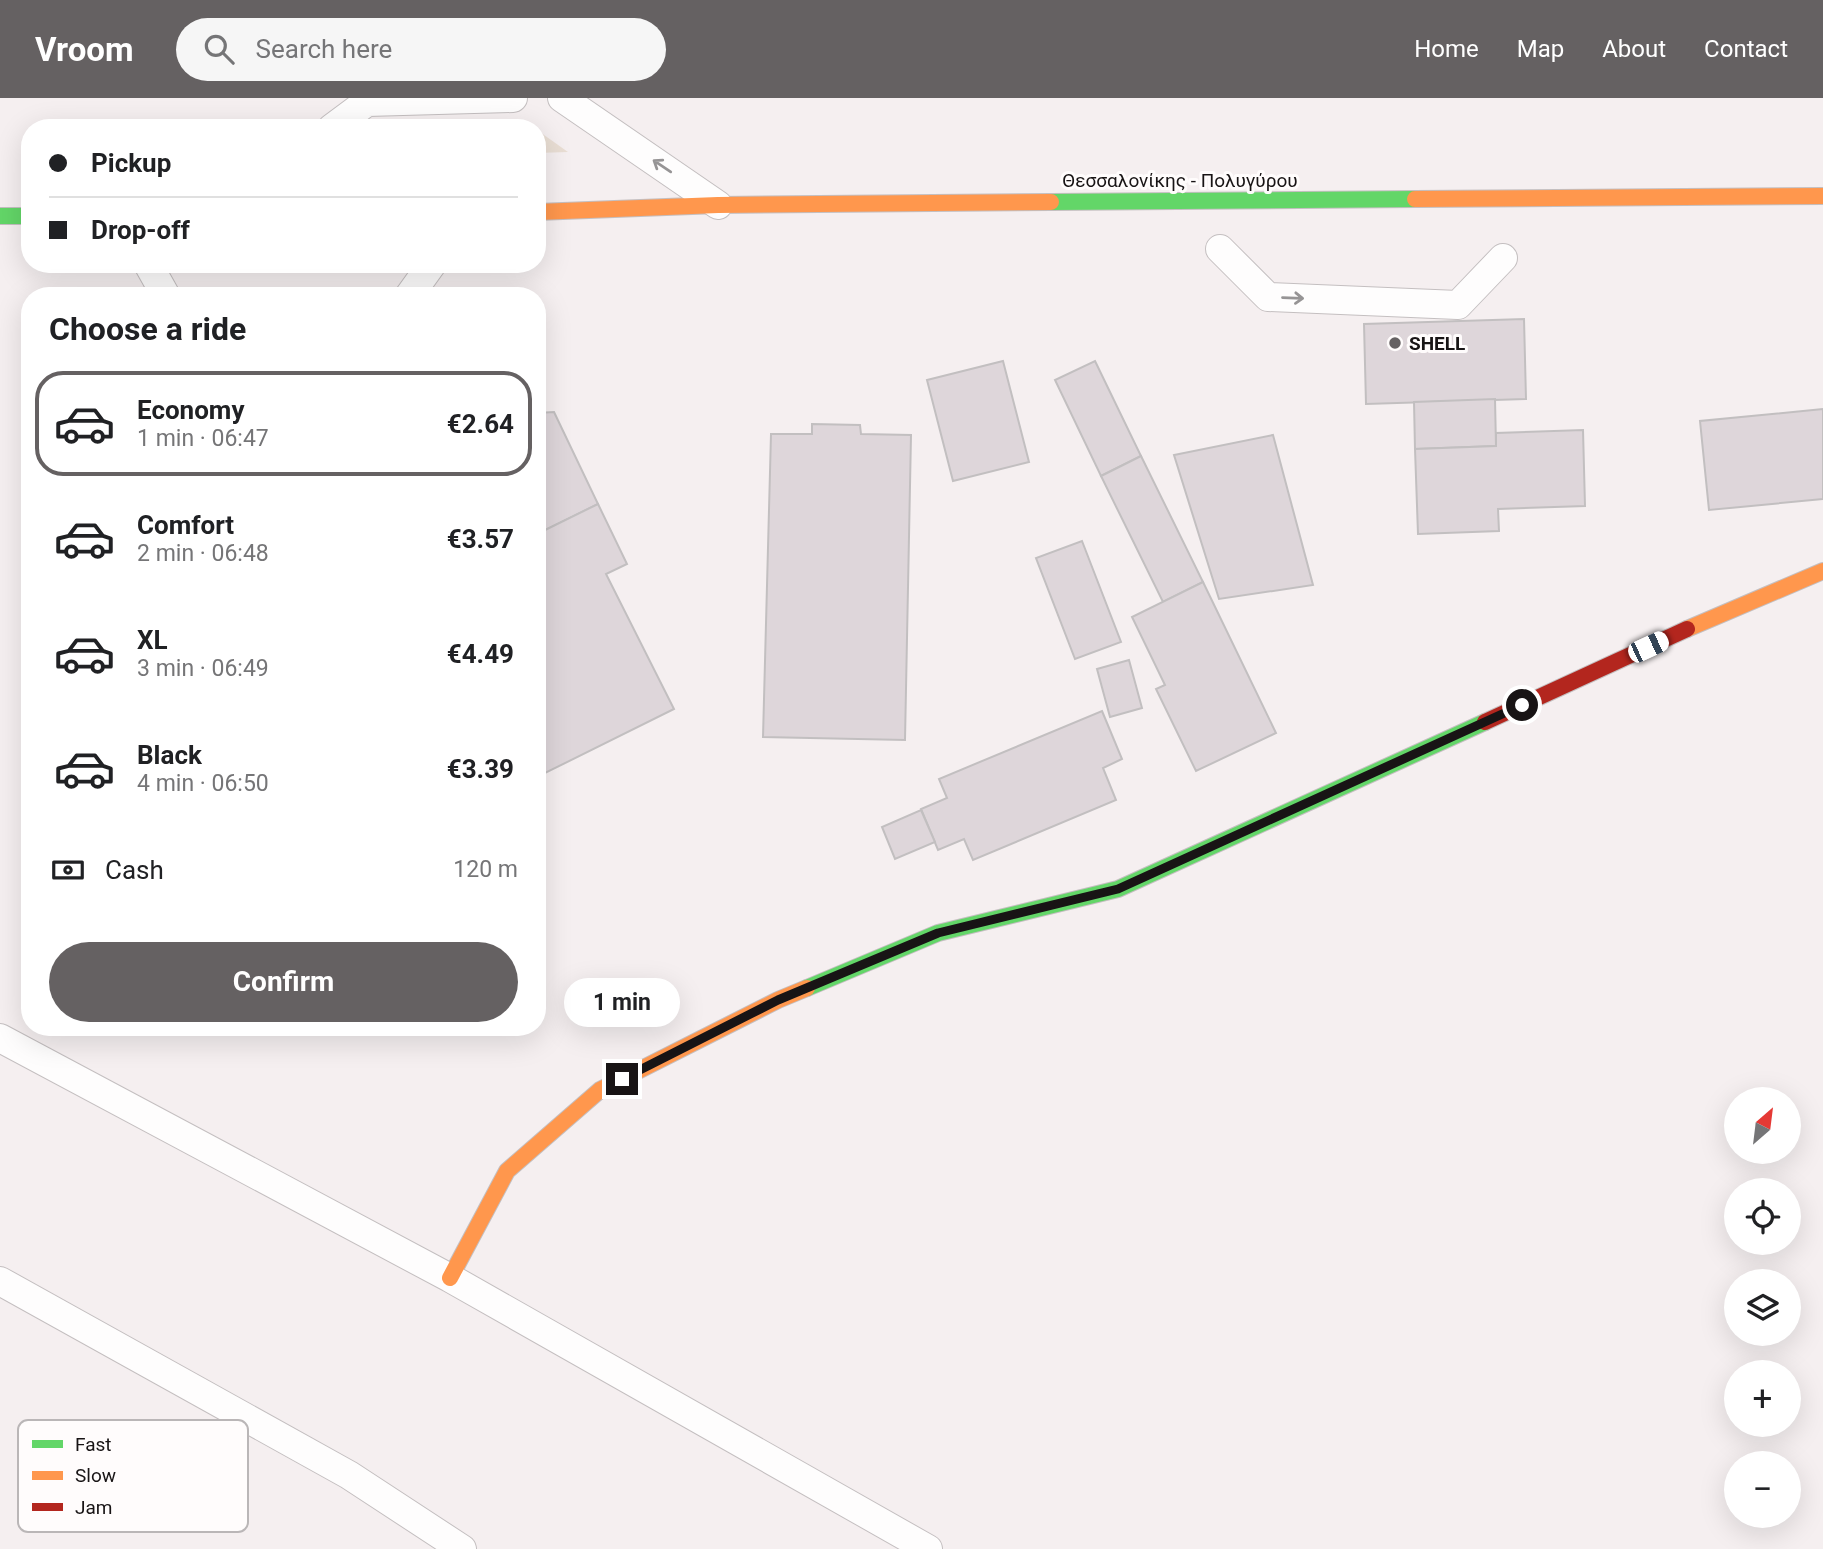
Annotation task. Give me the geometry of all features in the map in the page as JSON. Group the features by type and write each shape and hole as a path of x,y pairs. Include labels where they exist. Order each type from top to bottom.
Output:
{"street":[{"name":"Θεσσαλονίκης - Πολυγύρου","path":"546,212 718,205 1823,196"},
{"path":"0,216 21,216"},
{"path":"450,1278 507,1171 600,1090 778,1000 938,933 1118,889 1674,635 1823,571"}],"lane":[{"path":"345,119 367,103 513,98"},
{"path":"562,98 718,205"},
{"path":"1220,249 1268,297 1458,305 1503,258"},
{"path":"0,1038 450,1278 928,1549"},
{"path":"0,1281 349,1475 463,1549"}],"shaded area":[{"path":"546,136 568,152 546,153"}],"building":[{"path":"1524,319 1526,399 1366,404 1364,324"},
{"path":"1003,361 1029,462 953,481 927,380"},
{"path":"1095,361 1141,456 1101,476 1055,380"},
{"path":"1495,399 1496,446 1415,449 1414,402"},
{"path":"1823,409 1823,499 1709,510 1700,421"},
{"path":"546,412 554,412 598,504 546,530"},
{"path":"812,424 860,425 861,434 911,435 905,740 763,737 771,434 812,434"},
{"path":"1583,430 1585,506 1498,509 1499,531 1418,534 1415,449 1496,446 1496,433"},
{"path":"1273,435 1313,585 1219,599 1174,455"},
{"path":"1141,456 1203,582 1163,602 1101,476"},
{"path":"598,504 627,564 606,574 674,709 546,773 546,530"},
{"path":"1082,541 1121,642 1075,659 1036,558"},
{"path":"1203,582 1276,733 1196,771 1156,689 1165,685 1132,617"},
{"path":"1129,660 1142,708 1110,717 1097,669"},
{"path":"1102,711 1122,759 1103,768 1116,800 973,860 964,839 938,850 921,809 947,798 939,779"},
{"path":"921,810 935,842 895,859 882,827"}],"traffic: fast":[{"path":"1051,202 1415,199"},
{"path":"0,216 21,216"},
{"path":"807,988 938,933 1118,889 1485,722"}],"traffic: slow":[{"path":"1415,199 1823,196"},
{"path":"546,212 718,205 1051,202"},
{"path":"1687,629 1823,571"},
{"path":"450,1278 507,1171 600,1090 807,988"}],"traffic: jam":[{"path":"1485,722 1687,629"}],"place":[{"name":"SHELL","path":"1395,343"}],"route":[{"path":"622,1079 778,1000 938,933 1118,889 1522,705"}]}
